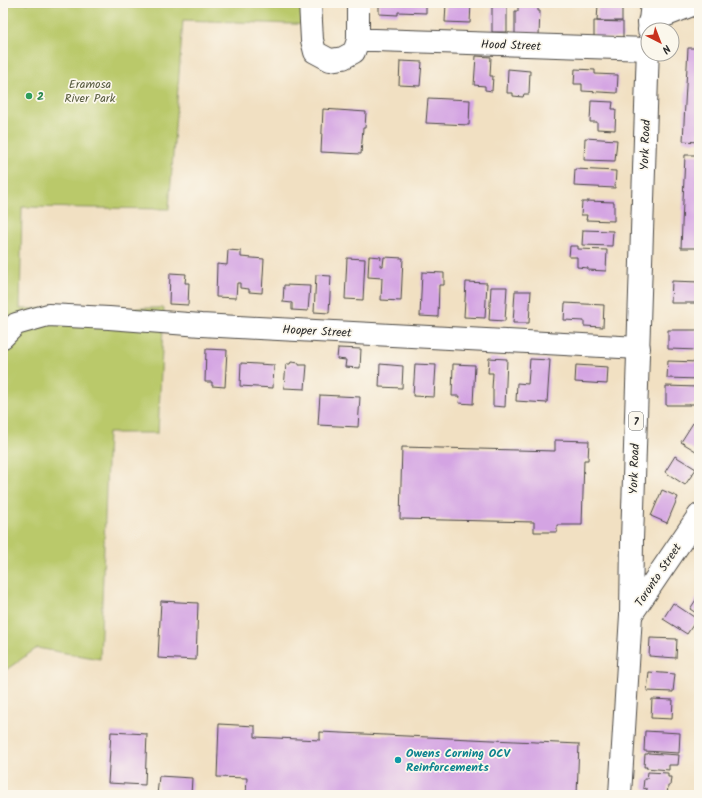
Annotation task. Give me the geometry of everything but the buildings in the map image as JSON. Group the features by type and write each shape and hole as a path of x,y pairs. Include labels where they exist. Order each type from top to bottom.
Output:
{"street":[{"path":"310,3 312,40 315,52 330,60 343,58 354,52 366,40 358,3"},
{"path":"650,18 697,3"},
{"name":"Hood Street","path":"366,40 640,49"},
{"name":"York Road","path":"620,795 631,615 632,540 648,62"},
{"name":"Hooper Street","path":"3,337 16,324 48,315 201,325 639,348"},
{"name":"Toronto Street","path":"631,615 699,515"}],"green space":[{"name":"Eramosa River Park","path":"3,3 321,3 318,25 183,20 169,209 22,207 20,309 164,308 158,433 108,433 100,659 37,648 3,672"}],"place":[{"name":"2","path":"29,96"},
{"name":"Owens Corning OCV Reinforcements","path":"398,760"}]}
